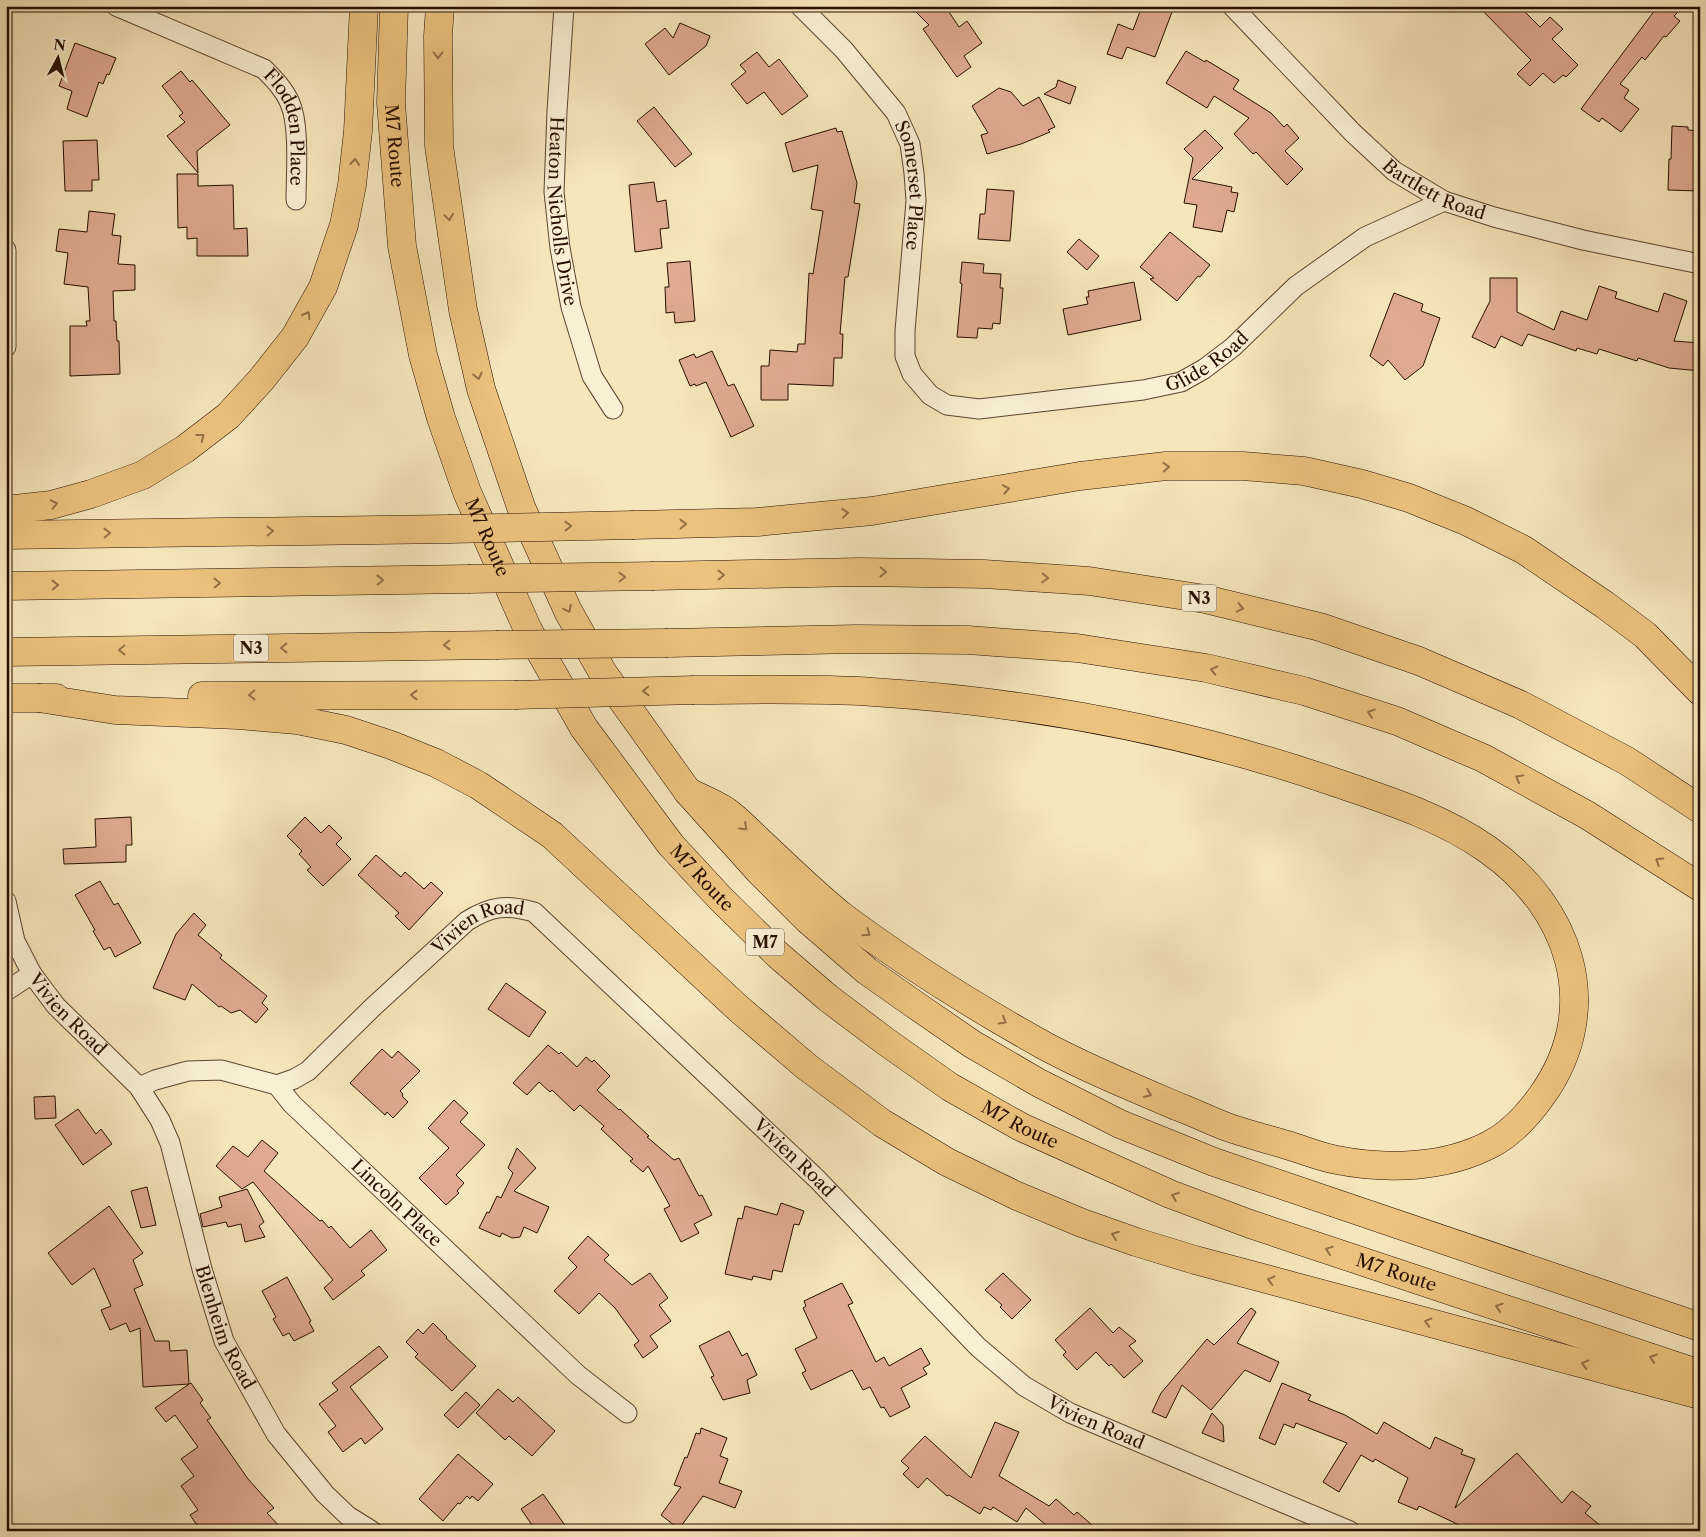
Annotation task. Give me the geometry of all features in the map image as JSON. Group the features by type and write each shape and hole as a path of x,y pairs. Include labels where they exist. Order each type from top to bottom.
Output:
{"highway":[{"path":"6,510 51,505 91,494 142,475 185,449 228,416 261,380 295,336 323,287 344,224 350,195 358,132 364,6"},
{"name":"M7 Route","path":"394,6 390,103 402,246 423,355 441,418 466,492 528,630 584,728 671,845 720,898 778,955 835,1004 950,1087 1021,1127 1170,1194 1250,1224 1700,1374"},
{"name":"M7","path":"440,6 438,36 439,146 463,310 481,389 521,507 568,611 603,674 688,792 759,871 801,914 867,971 972,1044 1039,1083 1120,1124 1214,1162 1700,1327"},
{"path":"6,535 449,529 757,522 872,511 1080,476 1166,466 1243,466 1304,471 1362,484 1409,498 1466,520 1524,550 1605,605 1645,635 1700,691"},
{"name":"N3","path":"6,586 860,572 984,574 1089,581 1205,599 1320,627 1419,661 1520,705 1627,762 1700,809"},
{"name":"N3","path":"6,652 856,639 968,640 1077,648 1206,668 1304,691 1397,721 1483,758 1587,815 1700,887"},
{"path":"6,698 515,695 694,690 868,692 965,699 1105,721 1193,740 1295,769 1404,806 1448,826 1488,850 1522,878 1545,906 1563,940 1573,975 1575,1006 1571,1039 1554,1080 1529,1115 1495,1142 1457,1159 1420,1165 1336,1160 1227,1127 1106,1076 1047,1047 933,979 838,913 731,814 709,801 688,792"},
{"path":"39,698 115,710 238,715 297,720 346,730 436,763 478,785 552,835 739,1009 808,1068 882,1123 947,1162 1017,1196 1082,1223 1145,1245 1700,1395"}],"street":[{"name":"Flodden Place","path":"116,6 264,69 280,85 291,104 296,135 296,200"},
{"name":"Heaton Nicholls Drive","path":"564,6 556,111 554,192 560,248 571,307 592,376 613,409"},
{"name":"Somerset Place","path":"800,6 844,50 896,113 910,144 916,201 905,330 905,356 912,374 930,395"},
{"name":"Bartlett Road","path":"1232,6 1353,133 1394,171 1444,202 1584,240 1700,264"},
{"name":"Glide Road","path":"930,395 947,405 978,409 1143,390 1181,382 1233,347 1296,286 1365,237 1444,202"},
{"path":"6,250 6,347"},
{"name":"Vivien Road","path":"6,901 15,941 32,974 56,1006 139,1087"},
{"name":"Vivien Road","path":"277,1085 294,1079 308,1071 373,1007 467,921 481,912 501,907 518,907 534,912 817,1179 978,1347 1024,1386 1070,1413 1350,1531"},
{"path":"6,991 32,974"},
{"path":"139,1087 155,1080 188,1071 222,1070 277,1085"},
{"name":"Lincoln Place","path":"277,1085 292,1104 578,1375 627,1413"},
{"name":"Blenheim Road","path":"139,1087 160,1120 170,1143 202,1269 224,1340 276,1434 303,1470 348,1516 372,1531"}],"building":[{"path":"910,6 945,6 959,27 967,21 982,43 964,56 971,67 957,77 923,29 929,25"},
{"path":"1142,6 1158,6 1172,12 1155,57 1127,47 1122,59 1107,54 1118,24 1133,30"},
{"path":"1478,6 1519,6 1540,27 1550,17 1563,29 1552,39 1578,65 1566,77 1563,75 1554,83 1543,73 1530,86 1517,74 1531,60"},
{"path":"1658,6 1684,6 1674,16 1680,21 1666,37 1664,36 1645,60 1642,57 1620,84 1629,90 1624,98 1639,109 1621,132 1602,118 1599,122 1581,109"},
{"path":"680,23 710,36 706,46 669,75 645,44 665,28 673,38"},
{"path":"75,43 116,58 103,84 99,82 87,117 67,109 72,91 59,86"},
{"path":"1186,51 1205,62 1206,60 1239,80 1233,89 1271,113 1284,127 1287,124 1299,138 1285,151 1303,169 1287,185 1256,152 1253,154 1234,134 1249,118 1214,96 1207,108 1166,83"},
{"path":"757,52 769,67 779,59 808,96 782,115 764,92 747,104 731,84 746,72 740,65"},
{"path":"181,71 190,82 192,80 230,125 197,151 198,173 167,136 185,122 179,116 183,113 162,86"},
{"path":"1058,80 1076,87 1070,104 1044,94 1056,87"},
{"path":"999,88 1011,92 1023,106 1039,97 1055,127 1048,130 1050,132 1021,144 987,154 981,135 988,133 972,106"},
{"path":"654,107 692,154 675,167 637,121"},
{"path":"1672,126 1688,127 1688,130 1700,131 1700,191 1668,190"},
{"path":"836,128 837,132 842,131 857,183 854,203 860,204 848,277 845,277 840,334 843,334 842,358 834,358 833,386 788,384 788,400 761,400 761,366 769,366 770,350 797,352 798,344 805,344 809,273 813,274 823,211 811,209 818,165 793,172 785,143"},
{"path":"1205,130 1223,148 1192,179 1232,187 1231,192 1238,193 1234,212 1227,210 1222,232 1193,227 1197,205 1184,203 1193,158 1184,149"},
{"path":"97,140 99,180 92,180 92,191 65,191 63,141"},
{"path":"177,174 198,174 198,186 233,185 234,229 247,228 248,256 197,256 197,238 187,239 187,227 178,228"},
{"path":"654,182 657,202 666,200 669,228 660,229 662,248 635,252 629,185"},
{"path":"987,189 1014,191 1010,241 978,239 980,214 985,214"},
{"path":"89,211 115,214 112,235 121,236 118,264 135,265 135,290 113,291 114,321 116,321 117,341 119,341 120,374 70,376 70,326 87,326 86,321 90,321 88,287 64,284 68,253 56,251 59,229 87,232"},
{"path":"1170,232 1210,265 1177,301 1150,279 1154,278 1140,267"},
{"path":"1079,239 1099,256 1087,270 1067,252"},
{"path":"690,261 695,321 675,323 674,312 666,313 665,287 669,287 667,263"},
{"path":"962,262 984,264 983,273 1001,274 1000,288 1003,288 1000,324 993,323 992,329 978,328 977,338 957,337"},
{"path":"1490,278 1517,278 1517,312 1554,330 1561,311 1587,320 1599,286 1617,292 1615,298 1658,312 1664,293 1687,301 1674,341 1700,343 1700,371 1669,368 1638,358 1637,361 1599,349 1597,354 1577,348 1576,351 1528,334 1522,346 1501,336 1495,348 1472,337 1490,301"},
{"path":"1134,282 1141,320 1068,335 1063,309 1088,304 1086,297 1089,297 1088,291"},
{"path":"1394,293 1423,304 1421,311 1440,318 1423,366 1405,380 1388,360 1383,366 1370,356"},
{"path":"712,351 728,386 734,384 754,426 731,437 706,382 690,386 679,360 694,354 696,358"},
{"path":"131,817 132,845 126,845 126,862 64,864 63,849 96,847 95,819"},
{"path":"305,817 321,833 329,825 342,838 336,844 351,859 323,886 307,870 311,867 299,854 302,851 287,836"},
{"path":"376,855 401,877 405,872 424,889 431,882 443,893 409,930 395,916 399,913 358,875"},
{"path":"100,881 114,905 118,903 141,943 115,957 110,947 104,950 75,895"},
{"path":"194,913 206,925 198,935 222,955 220,958 267,996 262,1003 268,1009 256,1023 240,1010 231,1013 221,1006 219,1007 192,984 185,1000 153,988 176,934"},
{"path":"506,983 546,1012 529,1037 488,1009"},
{"path":"548,1045 559,1054 561,1052 577,1067 586,1057 592,1062 594,1060 610,1076 597,1090 674,1160 679,1158 699,1196 702,1195 712,1215 694,1224 699,1233 681,1242 664,1209 670,1206 648,1166 643,1172 630,1161 633,1159 601,1129 604,1126 580,1105 574,1111 552,1090 550,1092 539,1082 527,1095 513,1083"},
{"path":"382,1049 392,1058 398,1051 420,1071 400,1091 408,1102 393,1118 387,1112 385,1115 350,1083"},
{"path":"55,1096 56,1118 35,1119 34,1097"},
{"path":"454,1100 468,1113 460,1122 485,1145 456,1175 464,1183 457,1191 459,1193 446,1205 419,1178 449,1148 428,1128"},
{"path":"78,1109 96,1134 101,1129 112,1144 83,1165 55,1125"},
{"path":"262,1140 278,1153 264,1171 320,1221 322,1220 329,1228 331,1226 350,1248 371,1230 387,1250 361,1271 365,1275 333,1300 324,1288 333,1280 253,1182 242,1189 216,1166 233,1146 248,1157"},
{"path":"517,1148 536,1168 514,1191 549,1207 537,1233 524,1227 520,1237 512,1238 502,1233 500,1237 479,1228 497,1196 501,1198 513,1173 508,1168"},
{"path":"147,1187 156,1225 141,1228 131,1191"},
{"path":"247,1189 264,1222 259,1226 265,1237 245,1242 241,1224 228,1227 226,1222 203,1227 200,1214 222,1207 219,1197"},
{"path":"781,1203 804,1211 799,1225 794,1224 782,1272 773,1270 771,1280 753,1276 752,1280 725,1274 738,1218 742,1219 745,1206 777,1215"},
{"path":"109,1206 143,1253 133,1260 143,1285 134,1289 155,1341 169,1341 170,1351 187,1350 189,1384 143,1387 140,1328 130,1332 126,1323 110,1330 101,1310 111,1306 94,1268 72,1285 48,1253"},
{"path":"588,1236 609,1255 604,1260 632,1285 650,1273 668,1298 659,1305 671,1321 650,1336 658,1347 643,1358 634,1345 639,1341 615,1308 599,1293 579,1314 554,1291 577,1267 568,1258"},
{"path":"1003,1273 1031,1300 1012,1319 1000,1307 1002,1305 985,1290"},
{"path":"287,1277 311,1321 309,1322 314,1331 294,1341 289,1333 283,1336 273,1319 276,1317 262,1291"},
{"path":"842,1283 853,1303 848,1305 876,1362 884,1357 889,1366 921,1348 930,1364 923,1368 927,1374 901,1388 910,1407 890,1417 884,1407 881,1408 870,1387 863,1390 852,1370 811,1390 802,1373 806,1371 795,1349 817,1338 803,1308 806,1306 804,1301"},
{"path":"1090,1308 1113,1333 1119,1327 1136,1341 1129,1346 1143,1361 1124,1378 1096,1352 1077,1370 1063,1355 1066,1352 1055,1340"},
{"path":"1251,1308 1256,1312 1237,1343 1279,1362 1270,1382 1245,1370 1211,1410 1182,1385 1166,1418 1152,1412 1161,1393 1207,1339 1214,1345"},
{"path":"433,1323 476,1366 452,1391 415,1357 418,1354 406,1342 418,1329 423,1334"},
{"path":"729,1331 742,1356 747,1353 757,1375 747,1380 750,1393 723,1400 711,1377 714,1376 699,1346"},
{"path":"379,1346 388,1357 350,1387 383,1429 365,1444 361,1438 343,1452 328,1432 336,1426 319,1404 338,1390 332,1383"},
{"path":"191,1383 203,1400 200,1403 211,1418 207,1420 248,1479 274,1508 267,1513 284,1531 201,1531 190,1515 198,1510 181,1486 194,1476 181,1459 198,1447 175,1415 166,1422 155,1408"},
{"path":"1282,1383 1311,1395 1308,1400 1345,1415 1377,1434 1384,1422 1430,1449 1435,1437 1463,1450 1461,1454 1475,1459 1455,1508 1517,1453 1562,1503 1572,1491 1591,1506 1585,1513 1607,1531 1472,1531 1419,1506 1417,1510 1398,1502 1408,1478 1375,1459 1373,1462 1361,1455 1339,1492 1323,1482 1347,1443 1296,1423 1294,1428 1284,1424 1275,1445 1259,1438"},
{"path":"498,1389 513,1402 518,1397 555,1431 532,1456 509,1436 505,1440 476,1413"},
{"path":"466,1392 480,1405 458,1428 444,1415"},
{"path":"1212,1413 1223,1425 1224,1442 1202,1433"},
{"path":"995,1422 1019,1432 999,1476 1049,1506 1056,1499 1074,1515 1077,1512 1099,1531 1053,1531 1026,1508 1017,1522 993,1507 991,1510 984,1507 980,1514 949,1495 947,1496 927,1478 918,1488 903,1474 909,1468 901,1461 925,1436 971,1478"},
{"path":"701,1428 727,1438 720,1456 728,1459 719,1483 742,1491 735,1508 703,1496 679,1529 661,1515 681,1487 674,1485 696,1433 700,1434"},
{"path":"458,1454 493,1484 478,1501 472,1496 470,1499 467,1496 460,1504 458,1503 443,1521 419,1499"},
{"path":"543,1494 569,1531 536,1531 521,1509"}]}
